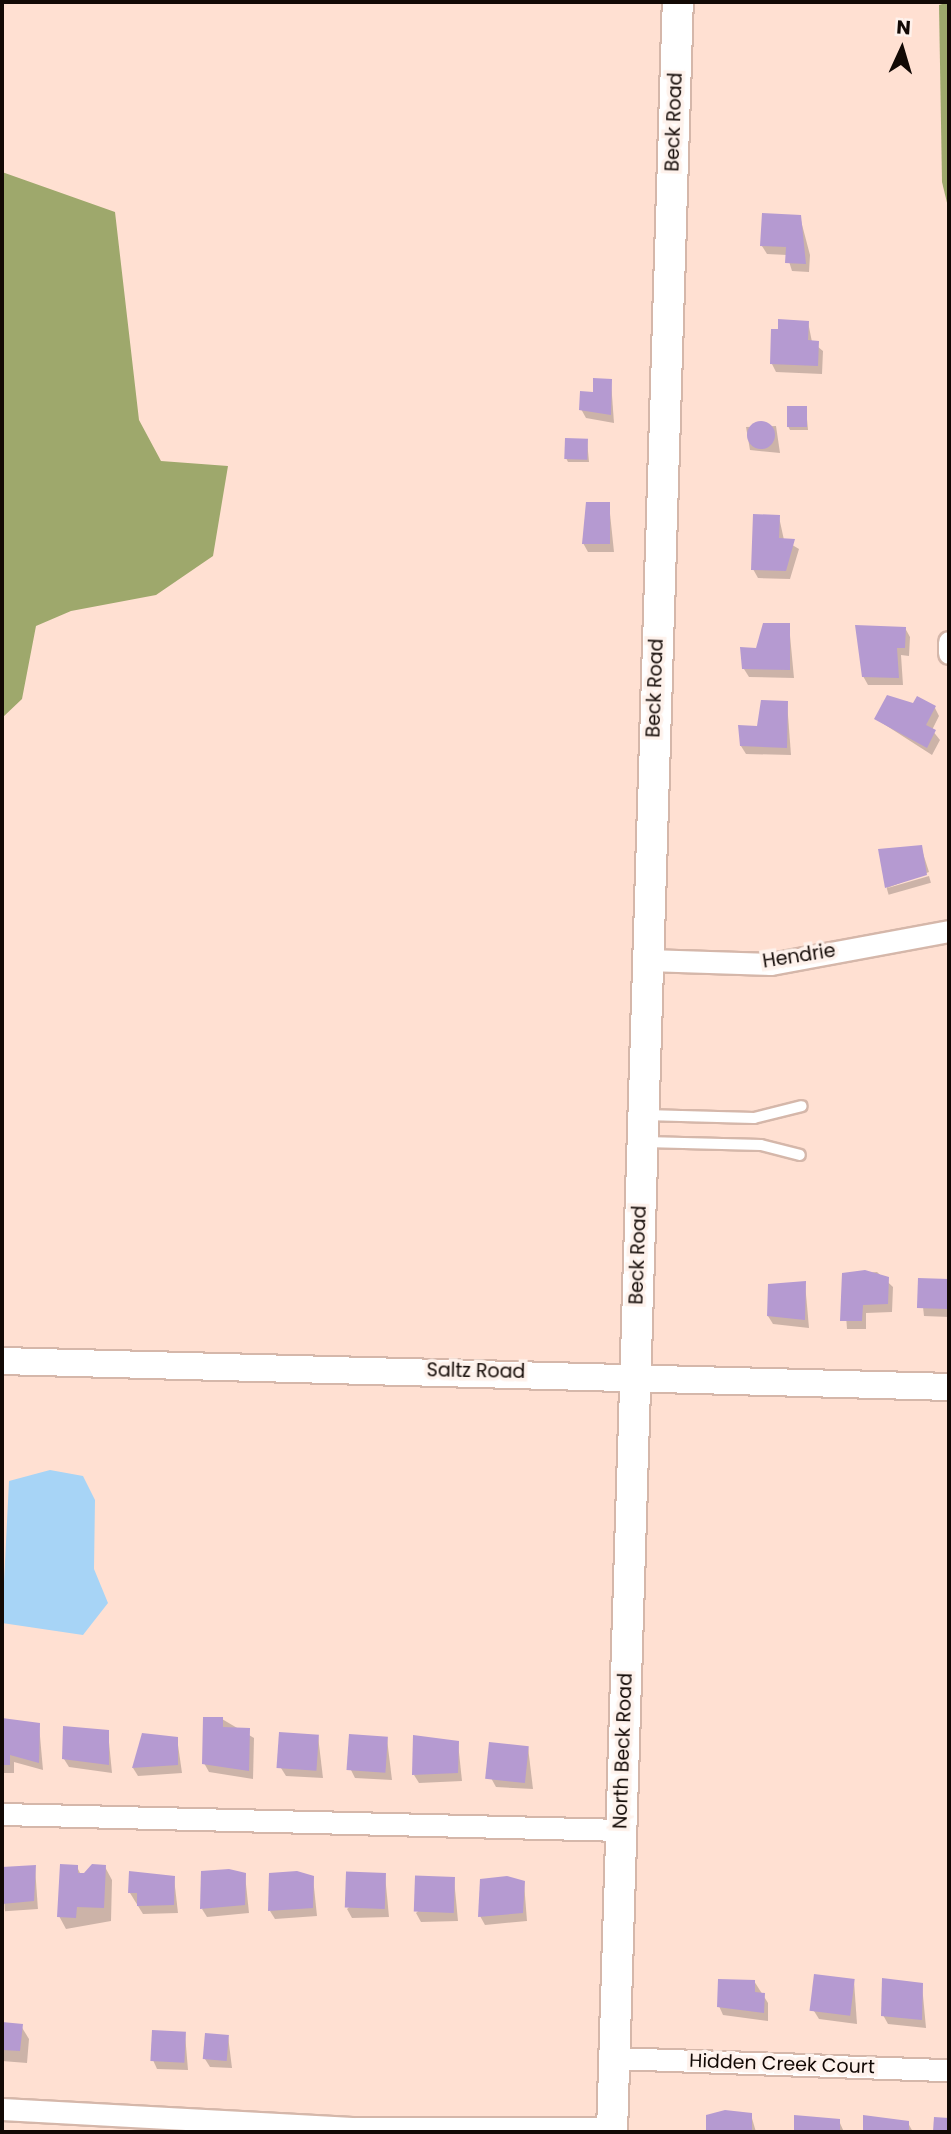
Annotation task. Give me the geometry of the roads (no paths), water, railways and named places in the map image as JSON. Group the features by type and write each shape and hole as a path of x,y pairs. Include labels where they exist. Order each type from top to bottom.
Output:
{"main road":[{"name":"Beck Road","path":"634,1375 678,2"},
{"name":"North Beck Road","path":"612,2130 634,1375"}],"street":[{"path":"949,642 949,653"},
{"name":"Hendrie","path":"647,960 771,964 949,931"},
{"name":"Saltz Road","path":"2,1361 634,1375 949,1387"},
{"path":"2,1814 620,1830"},
{"name":"Hidden Creek Court","path":"615,2058 949,2070"},
{"name":"North Beck Road","path":"2,2109 355,2128 612,2130"}],"lane":[{"path":"642,1128 754,1118 802,1106"},
{"path":"642,1128 761,1145 800,1155"}],"water":[{"path":"50,1470 83,1476 95,1500 94,1569 108,1603 83,1635 2,1623 9,1481"}]}
